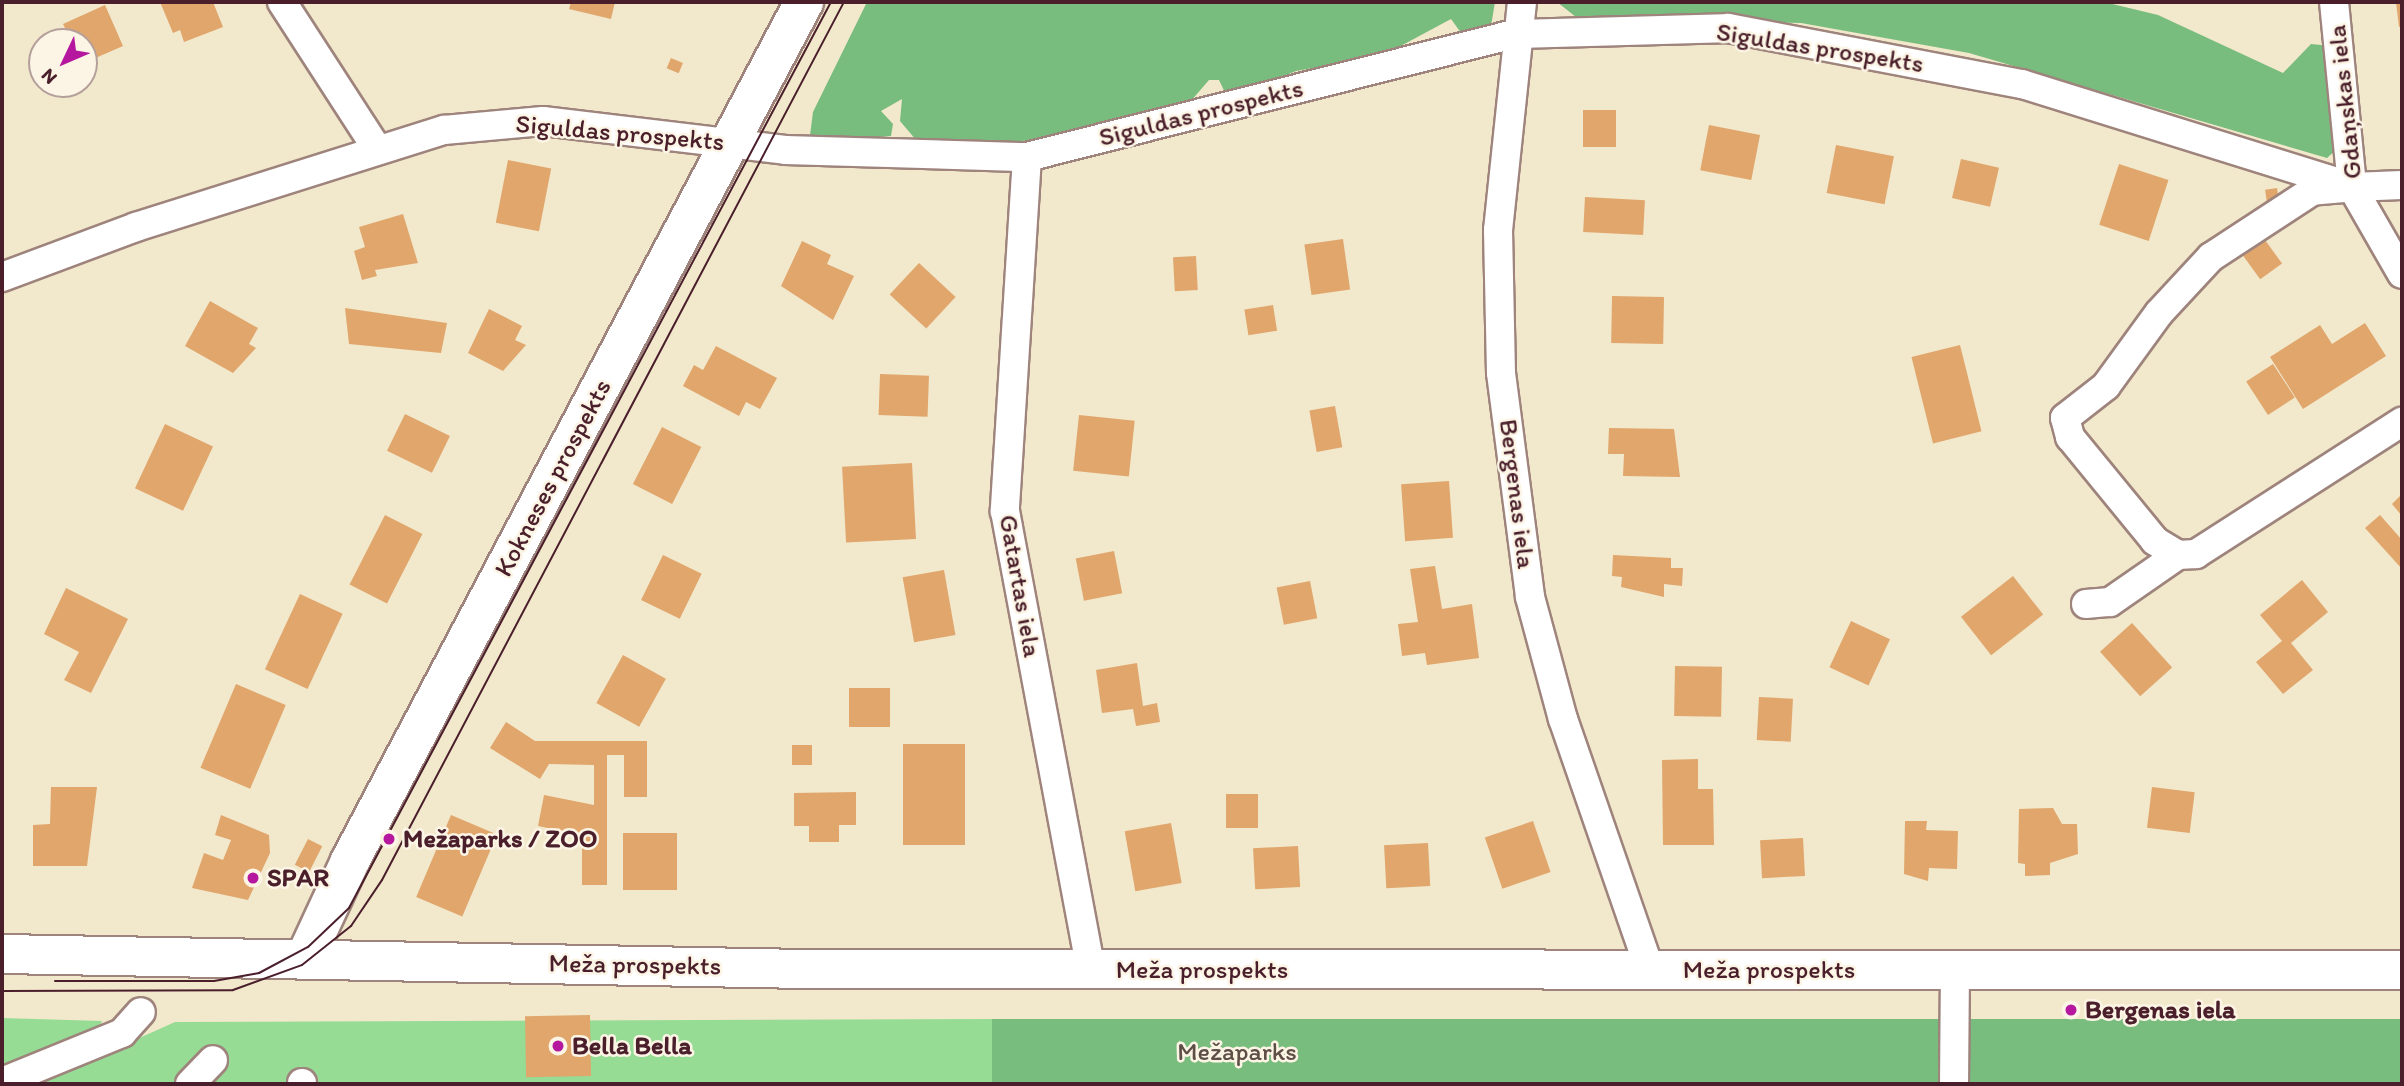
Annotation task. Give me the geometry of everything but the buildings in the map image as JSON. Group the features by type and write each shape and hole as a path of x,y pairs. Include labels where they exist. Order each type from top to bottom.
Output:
{"street":[{"path":"282,2 377,149"},
{"name":"Kokneses prospekts","path":"306,956 350,861 804,2"},
{"name":"Bergenas iela","path":"1521,2 1514,34 1497,230 1501,361 1530,597 1563,719 1650,970"},
{"name":"Gdaņskas iela","path":"2333,2 2351,187 2402,274"},
{"name":"Siguldas prospekts","path":"2,277 377,149 444,130 520,122 709,136 730,144 1027,157 1514,34 1728,28 2022,84 2351,187 2402,185"},
{"name":"Gatartas iela","path":"1027,157 1005,511 1091,970"},
{"path":"2178,555 2155,541 2070,437 2065,418 2106,386 2159,313 2211,257 2312,191 2351,187"},
{"path":"2086,604 2110,602 2178,555 2216,547 2402,422"},
{"name":"Meža prospekts","path":"2,954 306,956 1091,970 2402,970"},
{"path":"1954,1084 1955,970"},
{"path":"2,1082 122,1033 141,1012"},
{"path":"190,1084 213,1060"}],"green space":[{"path":"867,2 1495,2 1491,26 1464,37 1451,19 1382,56 1296,71 1228,99 1219,80 1209,80 1190,102 1071,138 922,147 900,121 902,99 881,111 893,124 891,136 809,143 813,112"},
{"path":"1557,2 2104,2 2158,15 2283,73 2311,44 2331,46 2340,146 2327,158 1969,53 1801,23 1576,17"},
{"path":"2,1018 102,1021 99,1028 2,1069"},
{"name":"Mežaparks","path":"992,1019 2402,1023 2402,1084 37,1084 175,1022"},
{"name":"Mežaparks","path":"992,1019 2402,1019 2402,1084 992,1084"}],"tram line":[{"path":"55,981 214,981 259,973 308,947 349,908 831,2"},
{"path":"2,991 233,990 302,965 351,926 382,880 844,2"}],"place":[{"name":"Mežaparks / ZOO","path":"389,839"},
{"name":"SPAR","path":"253,878"},
{"name":"Bergenas iela","path":"2071,1010"},
{"name":"Bella Bella","path":"558,1046"}]}
